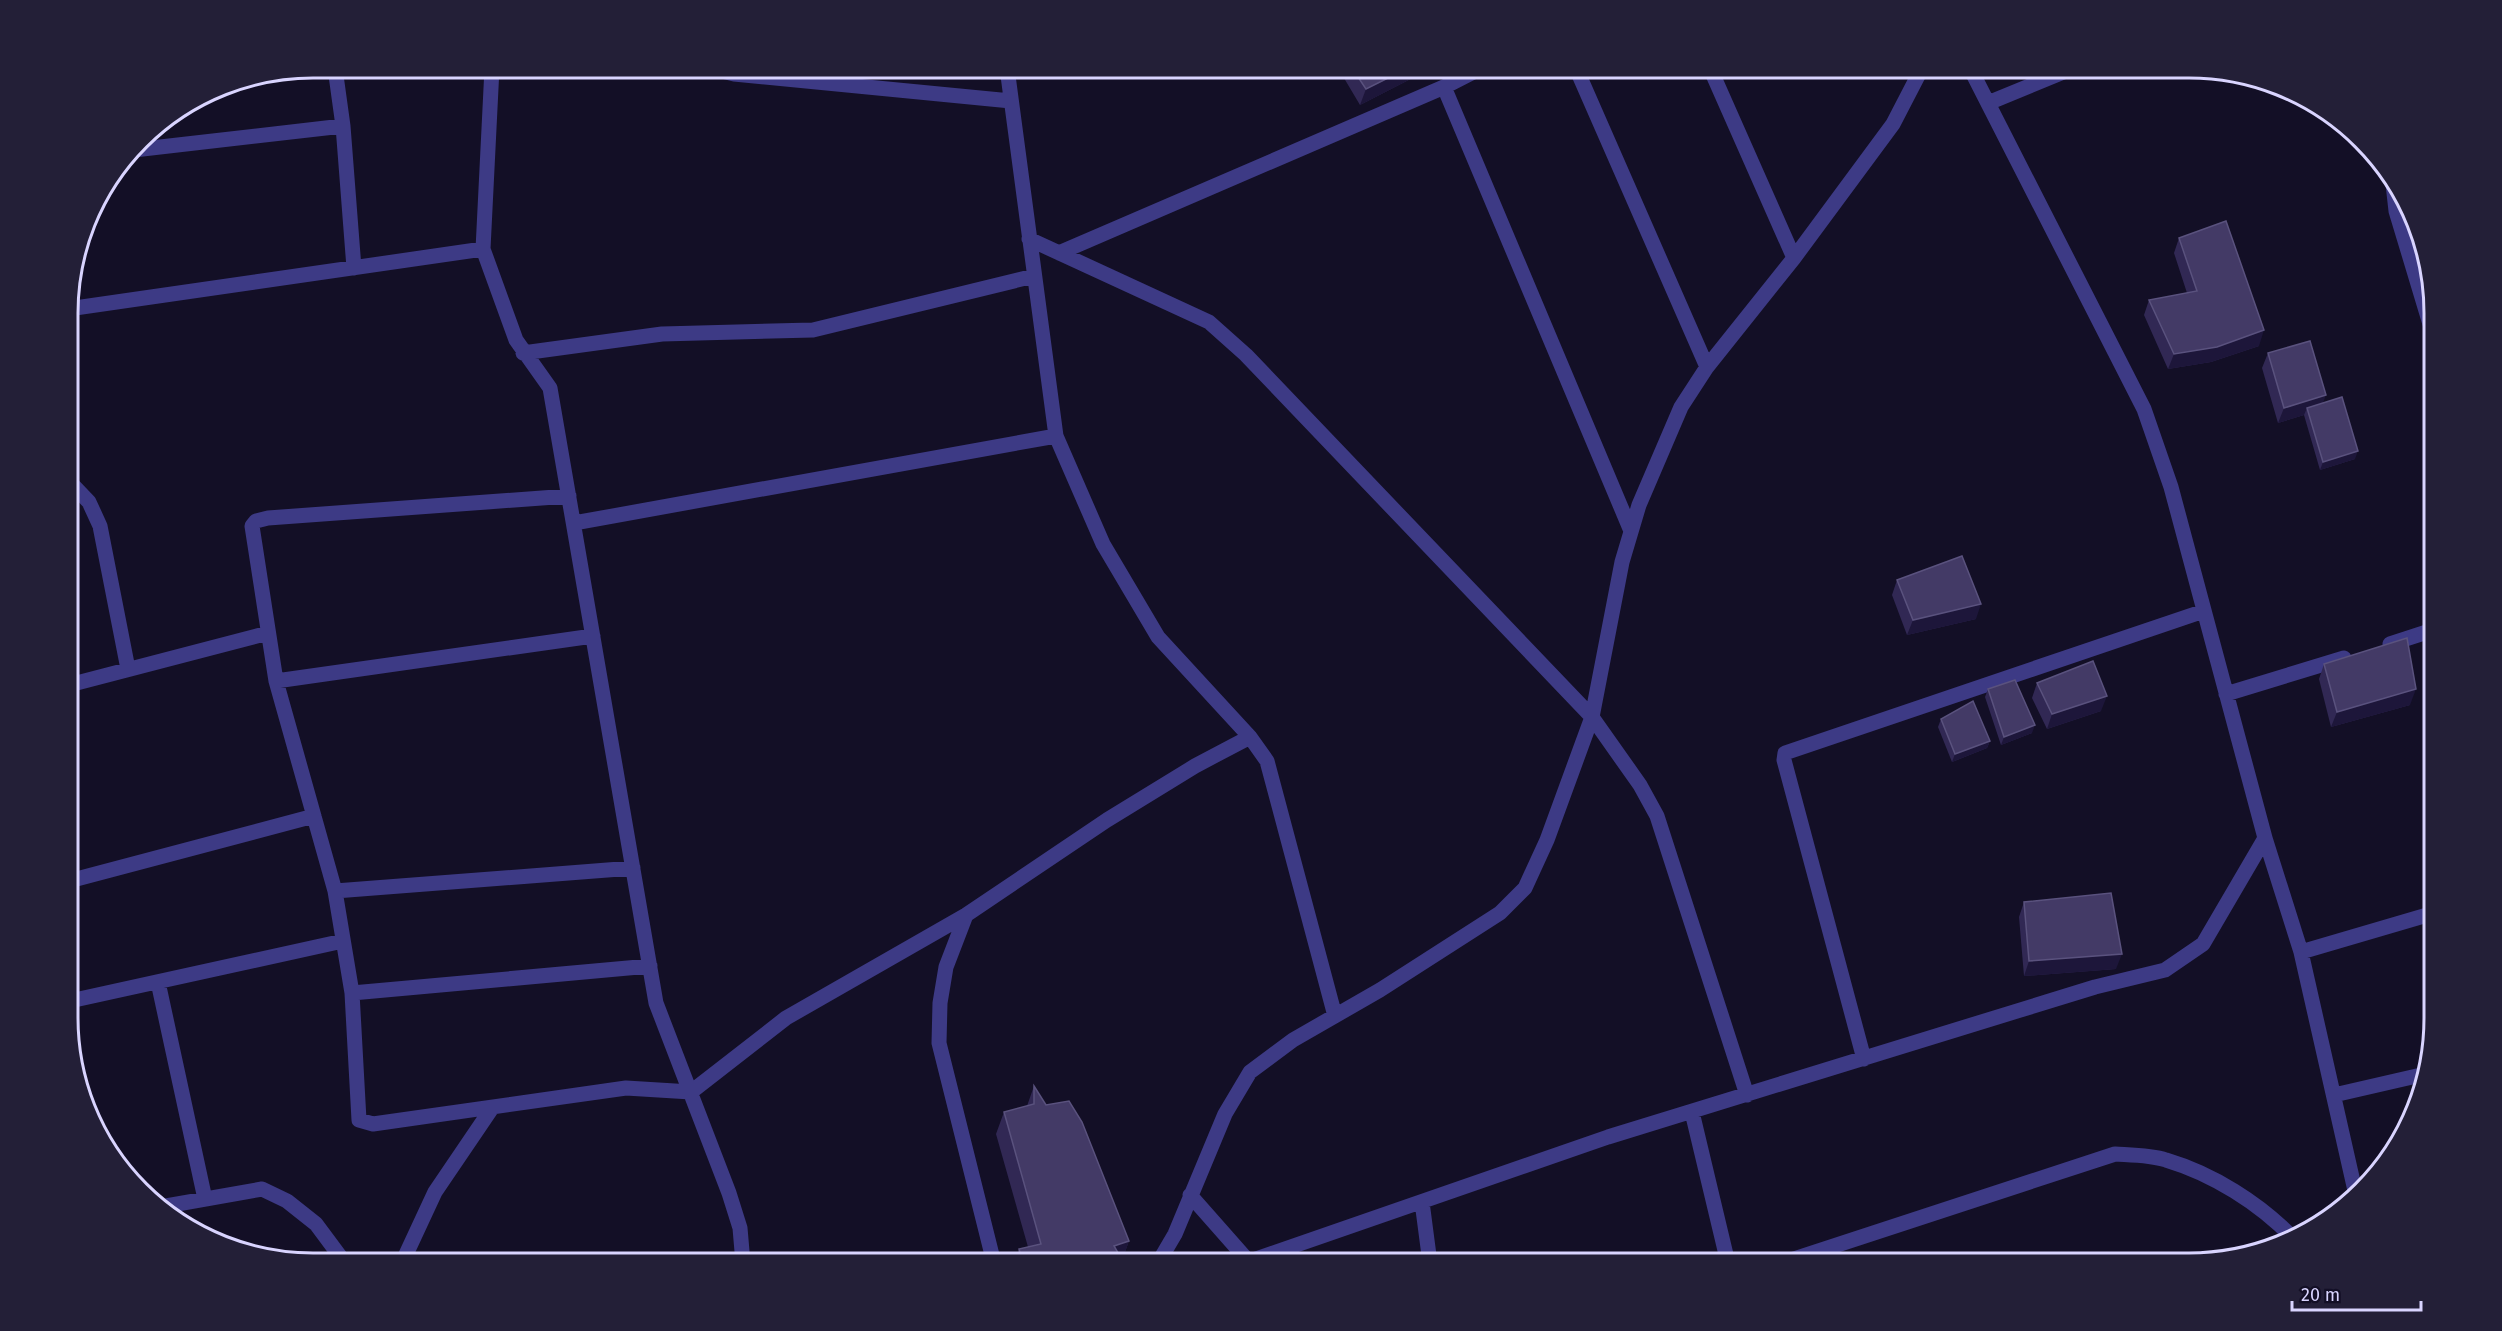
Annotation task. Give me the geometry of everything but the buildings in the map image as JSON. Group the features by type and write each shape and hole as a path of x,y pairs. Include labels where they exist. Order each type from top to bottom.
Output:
{"street":[{"path":"336,78 343,126 354,268"},
{"path":"492,78 483,249 523,353 542,373 550,388 656,1002 740,1228 742,1253"},
{"path":"775,78 1011,101"},
{"path":"1008,78 1056,436 1103,544 1158,637 1250,737 1267,761 1335,1016"},
{"path":"1059,253 1462,78"},
{"path":"1580,78 1707,367"},
{"path":"1714,78 1794,258"},
{"path":"1164,1253 1175,1234 1225,1114 1250,1072 1293,1040 1380,990 1500,913 1525,888 1547,840 1592,717 1622,562 1639,505 1681,407 1707,367 1794,258 1893,124 1917,78"},
{"path":"1975,78 2144,409 2171,487 2265,838 2301,952 2354,1185"},
{"path":"1988,103 2049,78"},
{"path":"1444,87 1631,531"},
{"path":"145,149 343,126"},
{"path":"2396,201 2399,222 2423,302"},
{"path":"1029,239 1209,322 1246,355 1592,717 1640,785 1657,816 1747,1095"},
{"path":"78,308 483,249"},
{"path":"523,353 662,334 813,330 1034,276"},
{"path":"574,523 1056,436"},
{"path":"78,490 89,502 100,526 128,669"},
{"path":"569,495 256,521 252,526 276,681 335,891 352,993 359,1120 373,1124 626,1088 691,1092 786,1018 966,915 1107,820 1195,766 1250,737"},
{"path":"1864,1059 1784,760 1785,753 2204,610"},
{"path":"78,683 268,633"},
{"path":"2379,647 2424,633"},
{"path":"276,681 593,636"},
{"path":"2226,694 2357,654"},
{"path":"78,879 314,816"},
{"path":"1276,1253 1608,1137 2095,987 2165,970 2203,944 2265,838"},
{"path":"335,891 633,868"},
{"path":"966,915 946,967 940,1003 939,1043 992,1253"},
{"path":"2301,952 2424,917"},
{"path":"78,999 343,941"},
{"path":"352,993 650,966"},
{"path":"158,982 205,1199"},
{"path":"2334,1095 2417,1076"},
{"path":"407,1253 435,1192 492,1108"},
{"path":"1692,1112 1726,1253"},
{"path":"1813,1253 2115,1154 2164,1159 2214,1178 2287,1232"},
{"path":"171,1205 262,1189 287,1201 316,1224 338,1253"},
{"path":"1190,1196 1242,1253"},
{"path":"1422,1202 1429,1253"}]}
